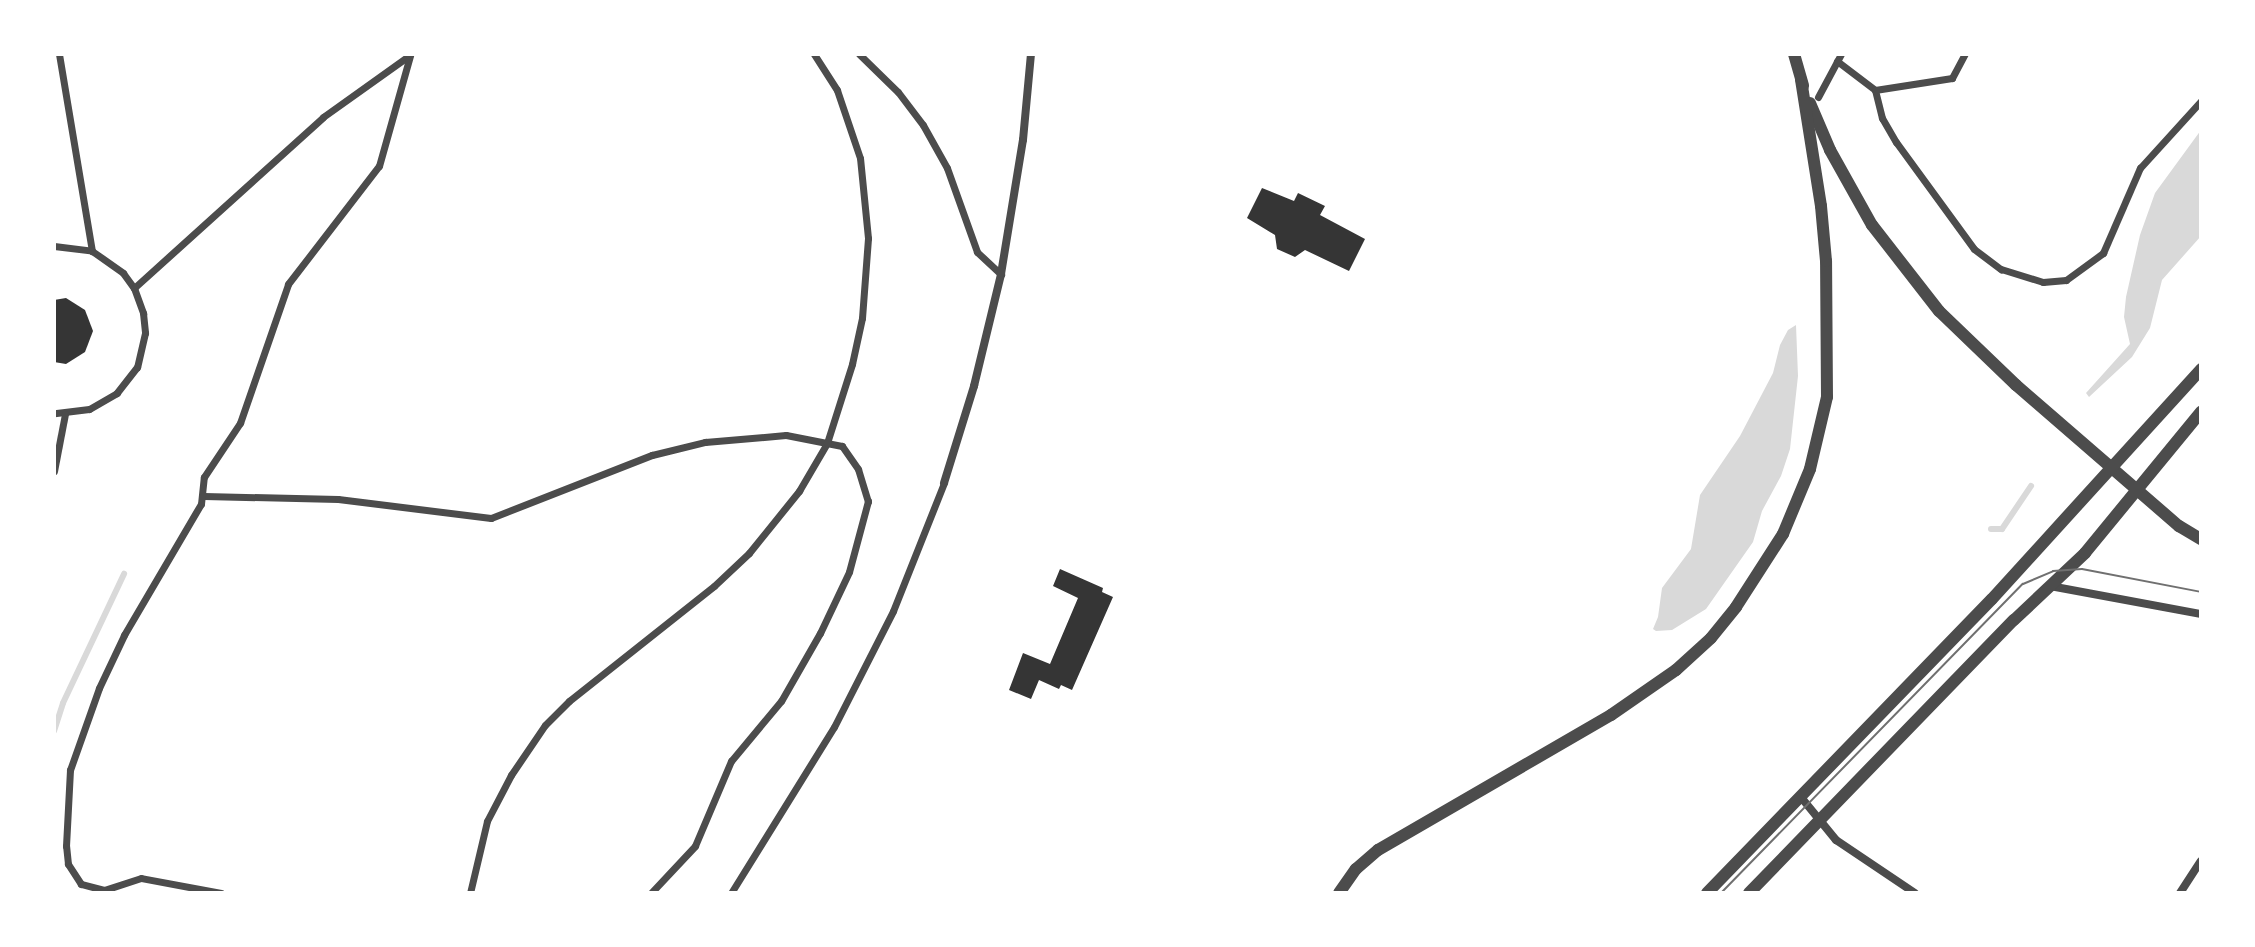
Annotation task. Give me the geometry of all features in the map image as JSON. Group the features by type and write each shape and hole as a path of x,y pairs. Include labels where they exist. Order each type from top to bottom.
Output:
{"street":[{"path":"59,54 92,251"},
{"path":"470,893 487,821 511,775 545,725 569,701 714,586 749,553 799,491 827,443 852,364 862,318 868,238 857,147 837,90 814,54"},
{"path":"859,54 898,92 923,125 947,168 977,252 1001,274"},
{"path":"731,893 795,795 834,727 893,611 944,483 974,386 1001,274 1023,140 1031,54"},
{"path":"1339,893 1356,869 1378,850 1611,715 1676,670 1711,638 1736,607 1783,534 1810,469 1824,421 1828,384 1821,206 1794,54"},
{"path":"1875,90 1952,78 1965,54"},
{"path":"134,288 323,117 411,55"},
{"path":"221,893 141,878 104,890 86,887 68,864 65,827 70,770 99,688 124,635 204,496 204,477 230,441 249,402 288,284 379,166 411,55"},
{"path":"1818,97 1839,57 1875,90 1882,118 1896,142 1974,249 2001,269 2043,282 2066,280 2103,253 2140,168 2201,101"},
{"path":"1801,80 1848,184 1914,282 1984,356 2156,507 2201,539"},
{"path":"54,246 92,251 109,260 134,288 143,313 145,333 137,367 117,393 104,402 65,414 54,413"},
{"path":"1707,893 2007,582 2201,369"},
{"path":"1749,893 2085,553 2201,412"},
{"path":"54,471 65,414"},
{"path":"204,496 310,497 491,518 634,462 705,442 765,434 842,446 858,469 868,494 866,519 849,572 820,633 781,701 731,761 695,846 651,893"},
{"path":"2050,586 2201,614"},
{"path":"1800,796 1840,843 1915,893"},
{"path":"2180,893 2201,861"}],"shaded area":[{"path":"2201,130 2201,236 2162,280 2150,328 2132,357 2089,397 2086,393 2130,344 2124,317 2126,297 2140,235 2155,193"},
{"path":"1796,325 1798,376 1790,449 1781,476 1762,511 1753,542 1706,609 1672,630 1656,631 1653,629 1662,588 1691,549 1700,495 1740,436 1773,373 1780,345 1788,330"}],"building":[{"path":"1262,188 1294,201 1298,193 1325,206 1320,215 1365,239 1349,271 1305,250 1295,257 1277,249 1275,235 1247,218"},
{"path":"66,298 85,310 93,331 85,352 66,364 54,362 54,300"},
{"path":"1060,569 1103,588 1102,592 1113,597 1072,690 1061,685 1059,689 1039,680 1031,699 1009,690 1023,653 1050,664 1078,598 1053,586"}],"waterway":[{"path":"1991,529 2002,529 2031,486"},
{"path":"54,731 63,703 124,574"}],"tram line":[{"path":"1721,893 2023,584 2053,571 2082,569 2201,592"}]}
